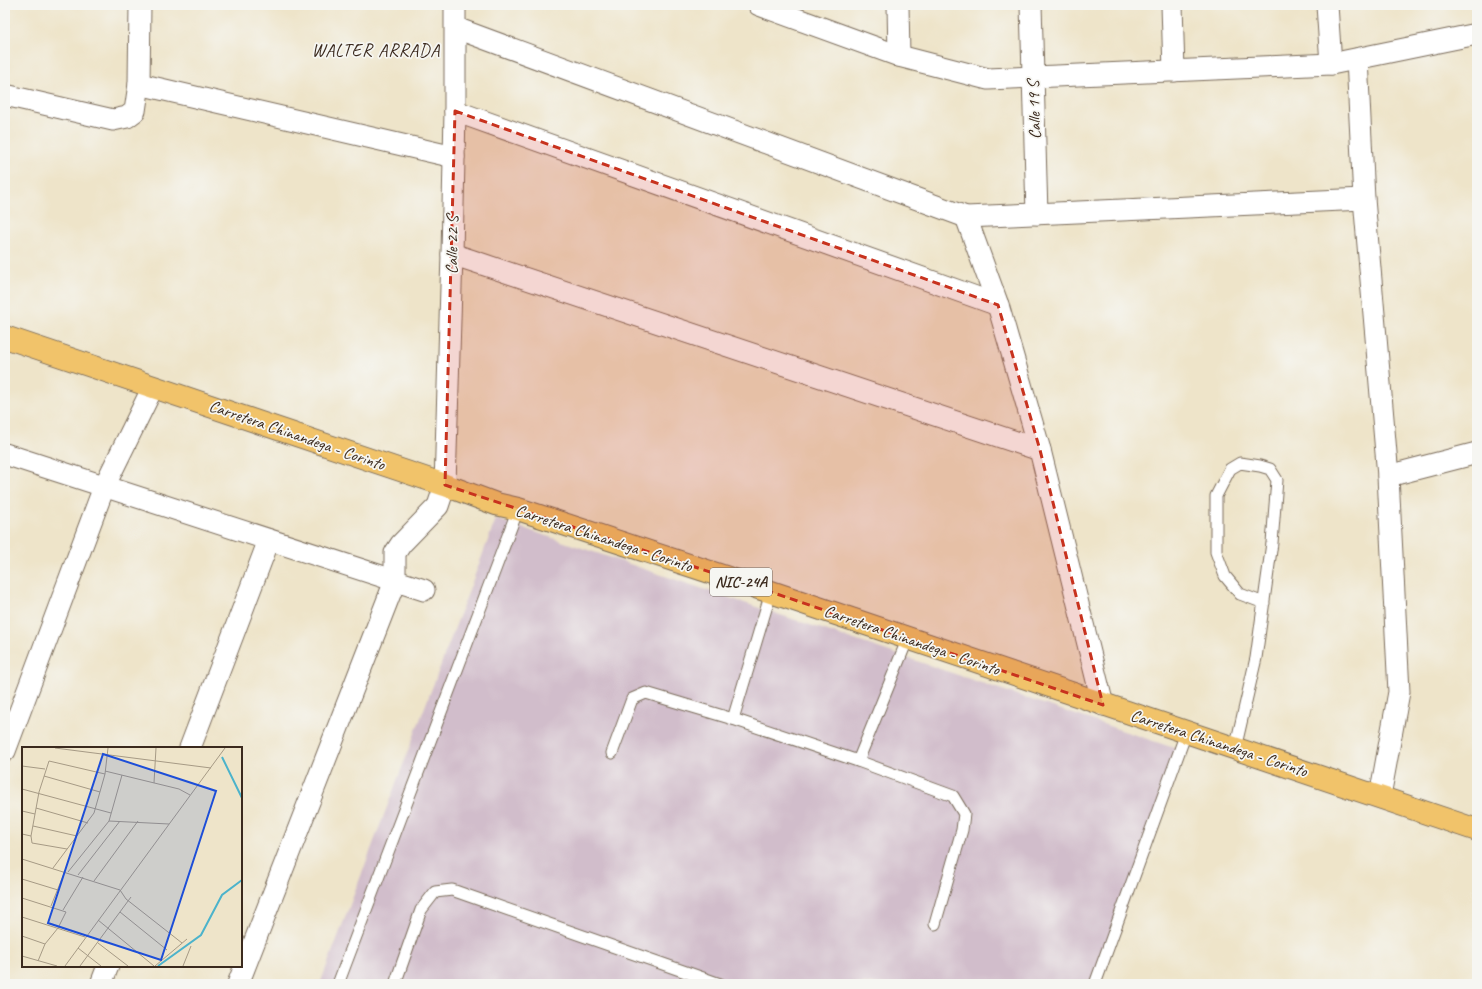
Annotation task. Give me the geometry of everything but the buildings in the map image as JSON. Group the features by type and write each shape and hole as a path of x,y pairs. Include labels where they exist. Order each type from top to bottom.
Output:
{"highway":[{"name":"Carretera Chinandega - Corinto","path":"5,337 445,485 496,504 771,592 1186,733 1380,796 1477,830"}],"street":[{"path":"5,95 113,120 126,116 135,111 139,84 140,5"},
{"name":"Calle 22 S","path":"395,581 395,553 401,544 438,506 445,485 455,111 456,28 454,5"},
{"path":"898,5 899,56"},
{"name":"Calle 19 S","path":"1031,5 1037,214"},
{"path":"1172,5 1174,70"},
{"path":"1327,5 1331,64"},
{"path":"762,6 899,56 988,79 1331,64 1477,34"},
{"path":"456,28 966,216 1364,199"},
{"path":"1357,59 1364,199 1388,476 1399,692 1380,796"},
{"path":"139,84 454,157"},
{"path":"455,111 998,305"},
{"path":"966,216 998,305 1040,450 1103,705"},
{"path":"452,254 1040,450"},
{"path":"5,751 104,486 153,387"},
{"path":"1388,476 1477,453"},
{"path":"5,454 424,590"},
{"path":"190,747 269,540"},
{"path":"238,984 395,581"},
{"path":"101,984 108,967"}],"lane":[{"path":"1235,749 1256,658 1264,603 1272,543 1277,480 1270,469 1240,463 1230,469 1216,496 1216,552 1225,576 1240,594 1264,603"},
{"path":"338,984 518,510"},
{"path":"734,719 771,592"},
{"path":"858,761 908,638"},
{"path":"612,752 632,699 646,693 734,719 858,761 953,796 964,814 962,830 935,924"},
{"path":"1095,984 1186,733"},
{"path":"395,984 421,910 435,892 452,890 720,984"}],"highlighted area":[{"path":"455,111 998,305 1040,450 1103,705 771,592 445,485"}],"shaded area":[{"path":"496,519 1180,750 1098,984 320,984"}],"district":[{"name":"WALTER ARRADA","path":"376,50"}]}
